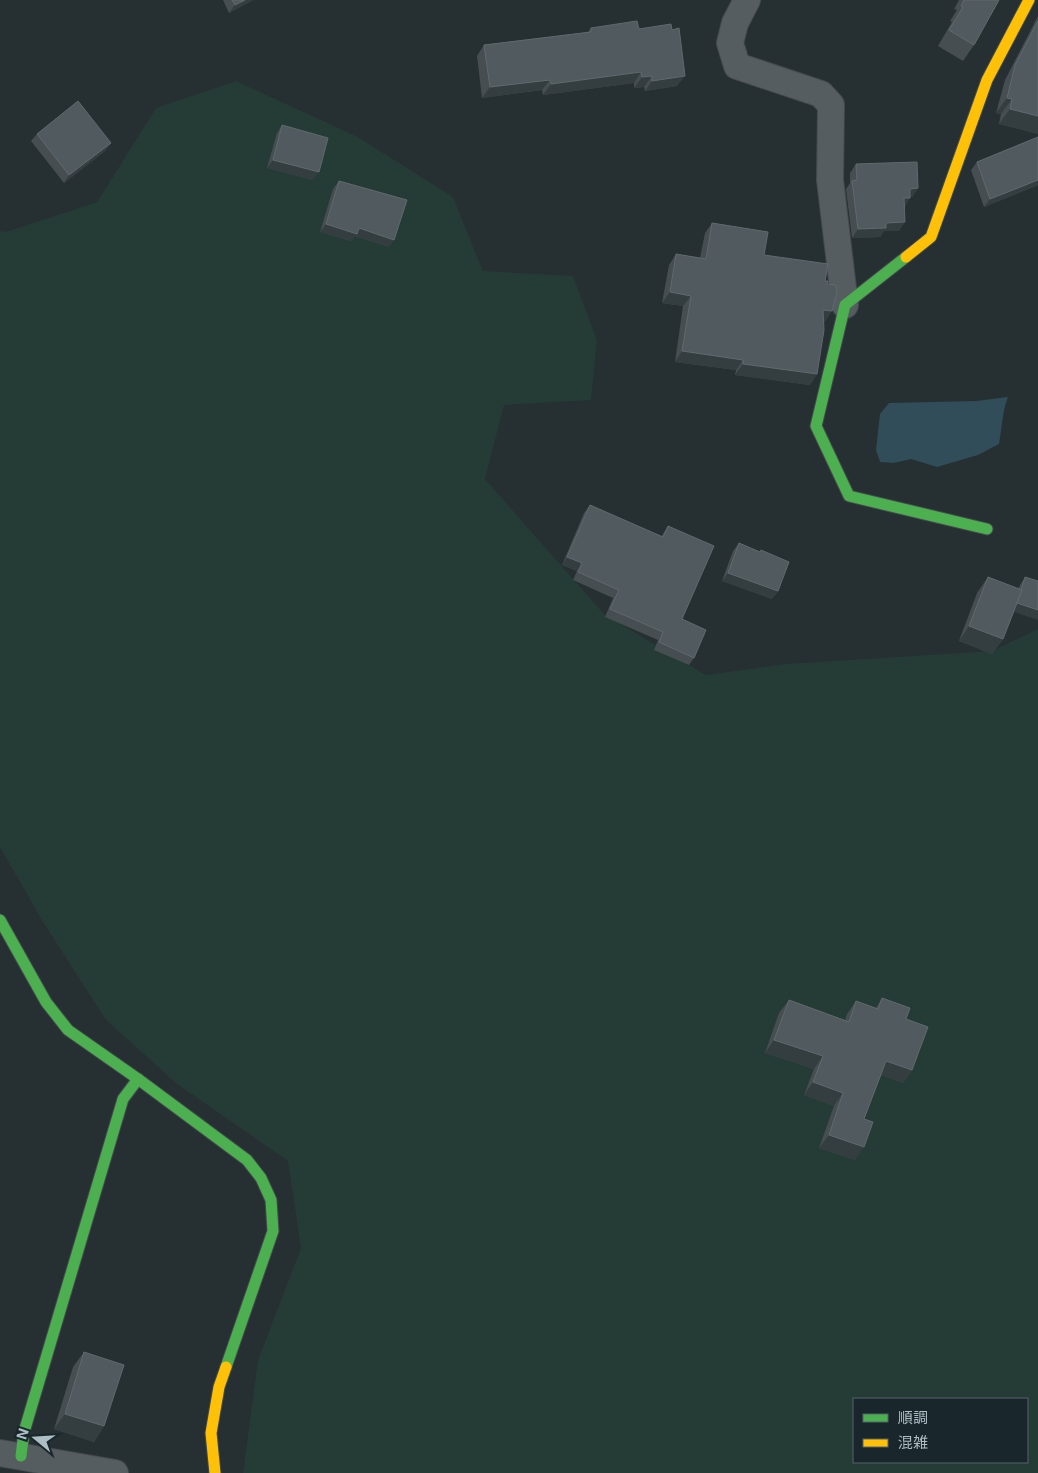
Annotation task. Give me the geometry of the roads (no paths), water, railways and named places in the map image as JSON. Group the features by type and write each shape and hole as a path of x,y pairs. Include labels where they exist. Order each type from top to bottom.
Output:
{"street":[{"path":"747,0 735,23 730,43 738,66 820,94 831,105 830,180 845,305 816,426 849,496 988,529"},
{"path":"845,305 931,237 987,80 1029,0"},
{"path":"3,932 46,1002 68,1030 247,1160 261,1178 271,1200 273,1231 219,1388 211,1432 215,1473"},
{"path":"116,1473 10,1455 24,1432 123,1099 138,1079"}],"water":[{"path":"1008,397 1003,415 999,444 978,455 937,467 911,459 894,463 880,462 876,450 880,414 889,403 976,401"}]}
